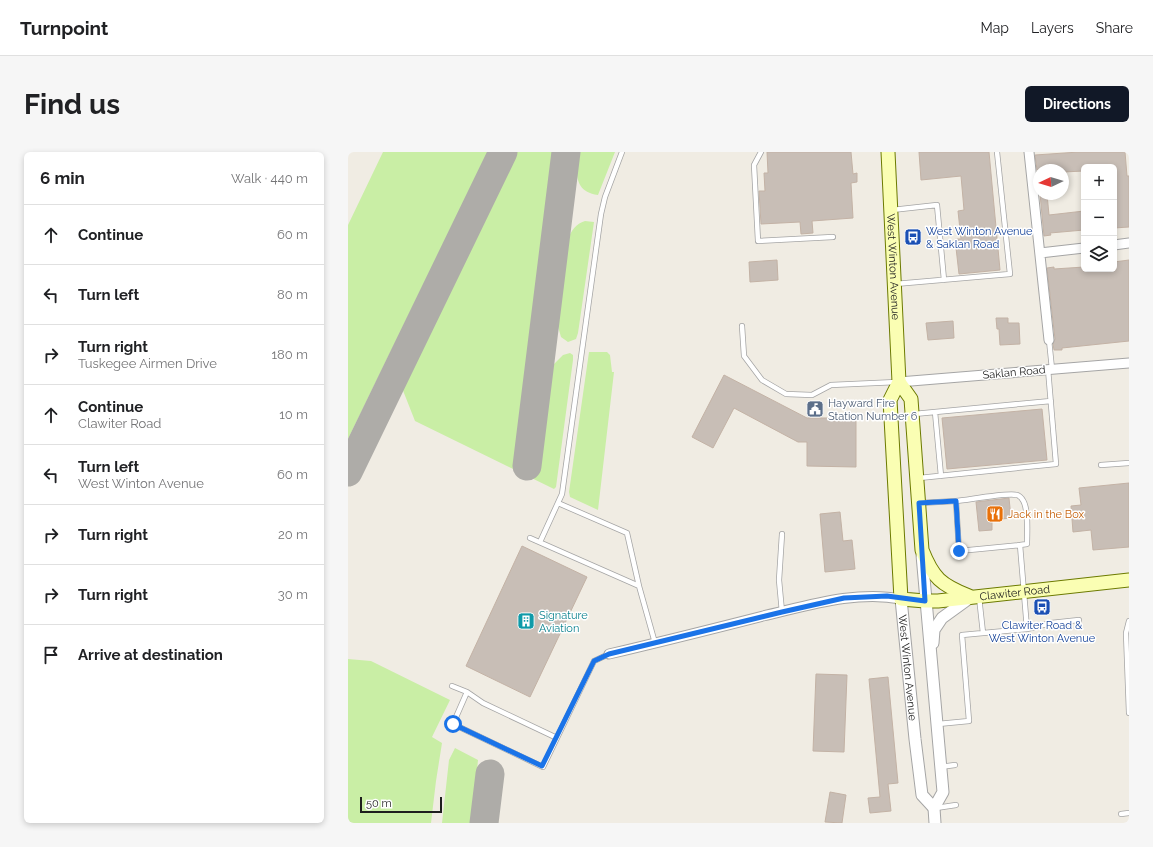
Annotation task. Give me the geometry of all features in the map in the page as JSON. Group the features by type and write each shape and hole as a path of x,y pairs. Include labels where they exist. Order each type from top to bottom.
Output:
{"main road":[{"name":"West Winton Avenue","path":"888,152 899,382 890,400 901,599"},
{"name":"West Winton Avenue","path":"899,382 911,399 922,550"},
{"path":"922,550 929,568 938,579 952,590 975,597"},
{"name":"Clawiter Road","path":"901,599 925,601 975,597 1129,580"}],"street":[{"path":"1029,152 1049,340"},
{"path":"1117,245 1129,243"},
{"path":"1040,253 1081,248"},
{"name":"Saklan Road","path":"899,382 1129,363"},
{"name":"West Winton Avenue","path":"901,599 922,795 934,808 943,792 925,601 922,550"},
{"path":"609,654 844,598 887,596 901,599"},
{"path":"931,661 934,630 942,618 975,597"},
{"path":"934,808 935,823"}],"lane":[{"path":"540,542 562,494 601,214 605,197 622,152"},
{"path":"761,152 754,165 758,241 833,237"},
{"path":"895,284 1010,274 997,152"},
{"path":"891,210 937,205 944,280"},
{"path":"742,326 744,356 762,380 786,394 812,395 831,385 899,382"},
{"path":"917,478 1056,464 1049,340"},
{"path":"912,414 1052,401"},
{"path":"935,412 941,476"},
{"path":"1101,465 1129,463"},
{"path":"919,503 1018,495 1023,500 1026,510 1027,544 959,551 956,501"},
{"path":"558,504 627,533 639,586 655,643"},
{"path":"782,534 778,580 782,612"},
{"path":"530,538 639,586"},
{"path":"1020,545 1027,629"},
{"path":"975,597 983,633"},
{"path":"937,724 969,721 962,635 1027,629 1051,623 1079,620"},
{"path":"1129,621 1126,633 1129,713"},
{"path":"467,692 453,724 542,766 594,661 609,654"},
{"path":"452,686 467,692 483,703 557,738"},
{"path":"940,767 955,765"},
{"path":"934,808 956,805"},
{"path":"1121,814 1129,813"}],"green space":[{"path":"383,152 488,152 348,439 348,225"},
{"path":"517,152 554,152 515,463 538,475 552,366 563,355 570,353 573,355 573,360 556,487 554,489 415,421 402,388"},
{"path":"578,152 615,152 598,195 584,190 580,185 577,173"},
{"path":"585,221 594,222 578,333 576,339 568,342 561,337 557,323 568,240 574,228"},
{"path":"589,352 607,352 610,355 612,372 614,372 598,510 570,497 569,492"},
{"path":"348,659 371,661 450,700 432,737 442,743 431,823 348,823"},
{"path":"455,748 478,760 472,823 442,823 449,760"}],"building":[{"path":"767,152 851,152 853,174 857,173 857,182 851,183 853,218 812,221 813,233 801,234 800,222 761,224 759,191 765,191 764,173 768,173"},
{"path":"919,152 989,152 1000,270 959,274 955,239 961,239 958,211 964,210 961,176 921,180"},
{"path":"1079,152 1125,152 1127,176 1129,176 1129,227 1117,228 1117,164 1081,164 1081,171 1069,172 1069,164 1036,164 1035,155"},
{"path":"1041,200 1048,200 1049,215 1081,211 1081,230 1050,233 1051,235 1044,236"},
{"path":"777,260 778,280 750,282 749,262"},
{"path":"1129,260 1129,341 1054,350 1053,344 1055,339 1047,268 1081,267 1081,272 1117,272 1117,262"},
{"path":"996,318 1008,318 1008,323 1019,323 1020,344 1000,345 999,329 997,329"},
{"path":"953,321 954,338 928,340 926,323"},
{"path":"724,375 807,418 856,418 856,467 807,466 807,442 798,442 734,408 713,448 692,437"},
{"path":"1042,409 1047,460 947,469 942,418"},
{"path":"1129,483 1129,547 1093,550 1091,530 1073,532 1071,506 1081,505 1079,488"},
{"path":"1009,498 1011,518 992,520 992,530 979,531 976,502"},
{"path":"840,512 843,541 852,540 855,569 825,572 820,514"},
{"name":"Signature Aviation","path":"522,546 587,577 530,697 466,666"},
{"path":"816,674 847,675 844,752 813,751"},
{"path":"888,677 898,783 888,784 891,811 870,813 868,798 880,797 869,679"},
{"path":"830,792 846,795 842,823 825,822"}],"taxiway":[{"path":"348,472 503,152"},
{"path":"527,466 566,152"},
{"path":"484,823 490,774"}],"place":[{"name":"West Winton Avenue & Saklan Road","path":"913,237"},
{"name":"Hayward Fire Station Number 6","path":"815,409"},
{"name":"Jack in the Box","path":"995,514"},
{"name":"Clawiter Road & West Winton Avenue","path":"1042,607"},
{"name":"Signature Aviation","path":"526,621"}],"route":[{"path":"453,724 542,766 594,661 609,654 844,598 887,596 925,601 919,503 956,501 959,551"}]}
